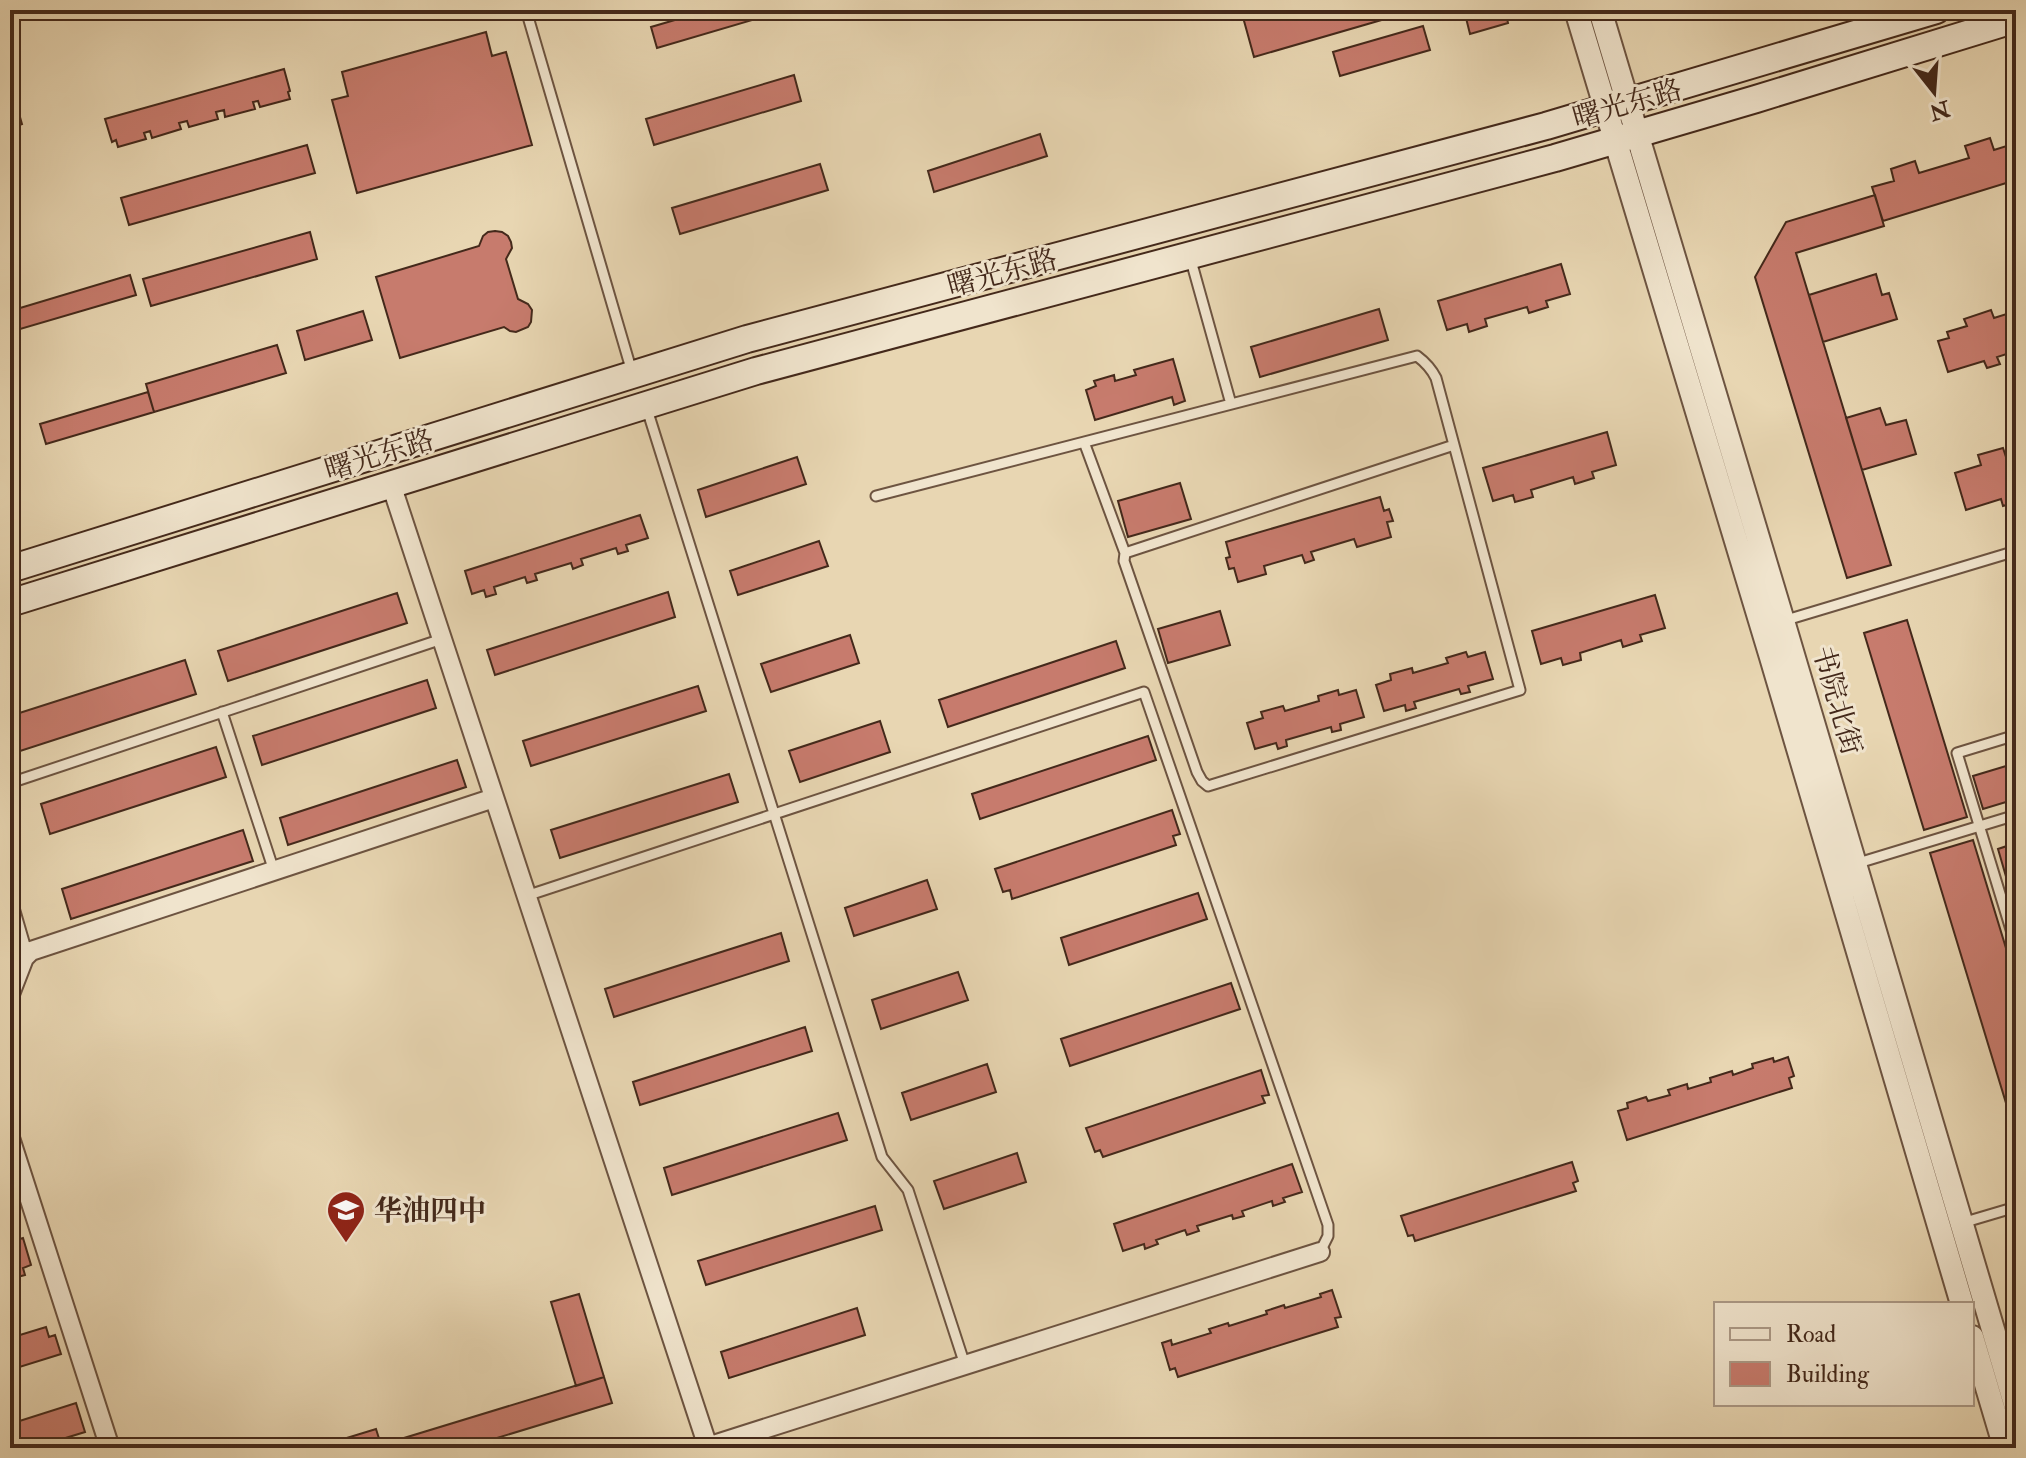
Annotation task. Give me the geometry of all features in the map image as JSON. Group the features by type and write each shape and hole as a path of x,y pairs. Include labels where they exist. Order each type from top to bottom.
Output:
{"main road":[{"name":"曙光东路","path":"10,569 747,339 1546,126 1936,10"},
{"name":"曙光东路","path":"10,603 756,371 1555,158 2016,19"}],"street":[{"name":"书院北街","path":"1576,10 1617,106"},
{"name":"书院北街","path":"1600,10 1617,106 1771,657 1961,1302"},
{"name":"书院北街","path":"1626,137 1783,621 2016,1407"},
{"path":"391,484 706,1447 1320,1252"},
{"path":"10,994 24,958 31,951 494,798"},
{"path":"10,910 24,958"},
{"path":"10,1138 110,1448"},
{"path":"1974,1344 2005,1448"}],"lane":[{"path":"526,10 633,375"},
{"path":"1189,255 1231,404"},
{"path":"876,496 1084,442 1417,356 1431,368 1436,378 1520,690 1208,786 1197,772 1124,561 1125,553 1084,442"},
{"path":"646,405 882,1157 908,1190 965,1365"},
{"path":"1125,553 1454,445"},
{"path":"1783,621 2016,551"},
{"path":"10,783 442,639"},
{"path":"526,896 1144,692 1328,1225 1328,1236 1320,1252"},
{"path":"222,712 274,871"},
{"path":"2016,735 1957,753 2016,946"},
{"path":"1855,864 2016,815"},
{"path":"1961,1223 2016,1207"}],"building":[{"path":"709,10 786,10 657,48 651,27"},
{"path":"1241,10 1416,10 1254,57"},
{"path":"1477,10 1505,10 1508,23 1470,34 1465,14"},
{"path":"1423,26 1430,50 1340,76 1333,52"},
{"path":"486,32 492,56 506,52 532,145 357,193 332,100 348,96 342,72"},
{"path":"284,69 290,99 260,107 258,101 253,102 255,109 225,117 224,110 216,112 218,119 189,127 187,121 179,123 181,129 152,138 150,131 144,133 146,139 118,147 116,140 112,142 105,119"},
{"path":"794,75 801,101 654,145 646,119"},
{"path":"10,82 22,124 10,128"},
{"path":"1040,134 1047,156 934,192 928,171"},
{"path":"1990,138 1994,150 2016,143 2016,180 1883,221 1872,187 1894,181 1891,169 1915,161 1919,173 1969,158 1965,146"},
{"path":"307,145 315,173 129,225 121,198"},
{"path":"820,164 828,190 680,234 672,208"},
{"path":"1875,195 1884,226 1796,253 1891,565 1847,578 1755,277 1786,222"},
{"path":"495,231 508,236 511,242 512,248 506,259 518,299 532,310 528,327 516,332 504,327 400,358 376,277 479,246 483,236"},
{"path":"310,232 317,259 151,306 143,279"},
{"path":"1561,264 1570,294 1546,301 1548,307 1529,313 1527,307 1485,319 1487,326 1469,332 1467,324 1447,330 1438,301"},
{"path":"1876,274 1882,295 1889,293 1897,319 1823,342 1809,295"},
{"path":"130,275 136,295 10,332 10,311"},
{"path":"1379,309 1388,340 1260,377 1251,347"},
{"path":"1991,310 1994,318 2016,311 2016,351 1997,357 2000,364 1987,368 1984,361 1948,372 1938,341 1949,338 1947,332 1967,326 1964,319"},
{"path":"363,311 372,340 305,360 297,331"},
{"path":"277,345 286,373 154,412 146,384"},
{"path":"1173,359 1185,401 1174,405 1172,397 1095,420 1086,390 1096,386 1094,381 1114,375 1115,381 1136,375 1134,370"},
{"path":"148,392 154,412 46,444 40,424"},
{"path":"1880,408 1886,425 1906,420 1916,454 1862,470 1846,418"},
{"path":"1607,432 1616,465 1592,472 1594,478 1575,484 1573,477 1531,490 1533,497 1515,502 1513,495 1493,501 1483,468"},
{"path":"2003,448 2006,457 2016,454 2016,495 2011,497 2013,503 2003,506 2001,499 1966,510 1955,473 1981,465 1978,455"},
{"path":"797,457 806,484 706,517 698,490"},
{"path":"1180,483 1191,519 1128,537 1118,501"},
{"path":"1380,497 1384,511 1389,509 1393,521 1387,522 1391,537 1357,547 1354,539 1311,552 1314,560 1305,563 1302,555 1264,566 1266,574 1238,582 1234,568 1229,569 1226,542"},
{"path":"640,515 648,538 626,545 628,551 618,554 616,548 581,559 583,565 573,569 571,563 535,574 537,580 527,583 525,577 494,587 496,594 486,597 484,590 472,594 465,571"},
{"path":"819,541 828,566 738,595 730,571"},
{"path":"668,592 675,617 495,675 487,650"},
{"path":"397,593 407,623 228,681 218,651"},
{"path":"1655,595 1665,628 1640,635 1642,641 1623,647 1621,640 1580,653 1581,660 1563,665 1561,658 1541,664 1532,631"},
{"path":"1220,611 1230,645 1168,663 1158,629"},
{"path":"1907,620 1967,817 1924,830 1864,633"},
{"path":"850,635 859,663 771,692 761,664"},
{"path":"1116,641 1125,668 948,727 939,700"},
{"path":"1466,652 1468,657 1485,652 1493,679 1468,686 1470,692 1461,694 1459,689 1414,702 1416,708 1406,711 1405,705 1384,711 1376,685 1391,680 1390,674 1412,668 1413,673 1448,663 1446,658"},
{"path":"185,660 196,694 17,752 10,731 10,716"},
{"path":"427,680 436,708 262,765 253,736"},
{"path":"698,686 706,711 531,766 523,741"},
{"path":"1338,690 1339,695 1356,690 1364,717 1340,724 1341,730 1332,732 1331,727 1286,740 1287,746 1278,749 1276,743 1255,749 1247,723 1263,718 1261,712 1283,706 1285,711 1319,701 1318,696"},
{"path":"880,721 890,752 800,782 789,751"},
{"path":"1148,736 1156,760 980,819 972,794"},
{"path":"216,747 226,777 50,834 41,804"},
{"path":"457,760 466,787 288,845 280,818"},
{"path":"2016,763 2016,799 1983,809 1973,776"},
{"path":"729,774 738,802 560,858 551,830"},
{"path":"1172,810 1180,834 1173,836 1176,845 1012,899 1010,890 1003,892 995,869"},
{"path":"243,830 253,861 71,919 62,889"},
{"path":"1973,840 2016,981 2016,1136 1930,853"},
{"path":"2016,843 2016,877 2007,880 1998,849"},
{"path":"927,880 937,909 854,936 845,908"},
{"path":"1198,893 1207,919 1069,965 1061,938"},
{"path":"781,933 789,961 614,1017 605,989"},
{"path":"958,972 968,1000 881,1029 872,1000"},
{"path":"1231,983 1240,1009 1070,1066 1061,1039"},
{"path":"805,1027 812,1051 640,1105 633,1082"},
{"path":"1788,1057 1794,1076 1789,1078 1792,1088 1627,1140 1618,1111 1628,1108 1627,1103 1646,1097 1648,1101 1670,1095 1668,1090 1687,1084 1688,1089 1711,1082 1710,1078 1753,1068 1752,1064"},
{"path":"987,1064 996,1092 911,1120 902,1093"},
{"path":"1261,1070 1269,1095 1262,1096 1265,1103 1103,1157 1100,1150 1095,1152 1086,1128"},
{"path":"838,1113 847,1140 672,1195 664,1168"},
{"path":"1017,1153 1026,1182 944,1209 934,1181"},
{"path":"1572,1162 1578,1181 1573,1183 1576,1191 1415,1241 1413,1235 1408,1236 1401,1216"},
{"path":"1292,1164 1302,1192 1283,1198 1285,1202 1273,1206 1272,1201 1242,1211 1244,1216 1233,1219 1232,1215 1197,1226 1199,1231 1187,1235 1185,1230 1156,1240 1158,1244 1145,1249 1144,1244 1123,1251 1114,1224"},
{"path":"875,1206 882,1230 706,1285 698,1261"},
{"path":"23,1238 31,1265 23,1268 25,1275 10,1279 10,1242"},
{"path":"1332,1290 1341,1317 1335,1318 1338,1327 1178,1377 1175,1368 1170,1370 1162,1343 1171,1340 1172,1345 1211,1333 1209,1329 1228,1323 1229,1326 1284,1305 1285,1308 1321,1297 1320,1294"},
{"path":"579,1294 604,1377 576,1386 551,1302"},
{"path":"857,1308 865,1335 729,1378 721,1352"},
{"path":"46,1327 49,1337 55,1335 61,1354 10,1370 10,1338"},
{"path":"604,1377 612,1403 464,1448 407,1448 404,1438"},
{"path":"76,1403 85,1432 33,1448 10,1448 10,1424"},
{"path":"376,1429 382,1448 314,1448"}],"place":[{"name":"华油四中","path":"346,1244"}]}
